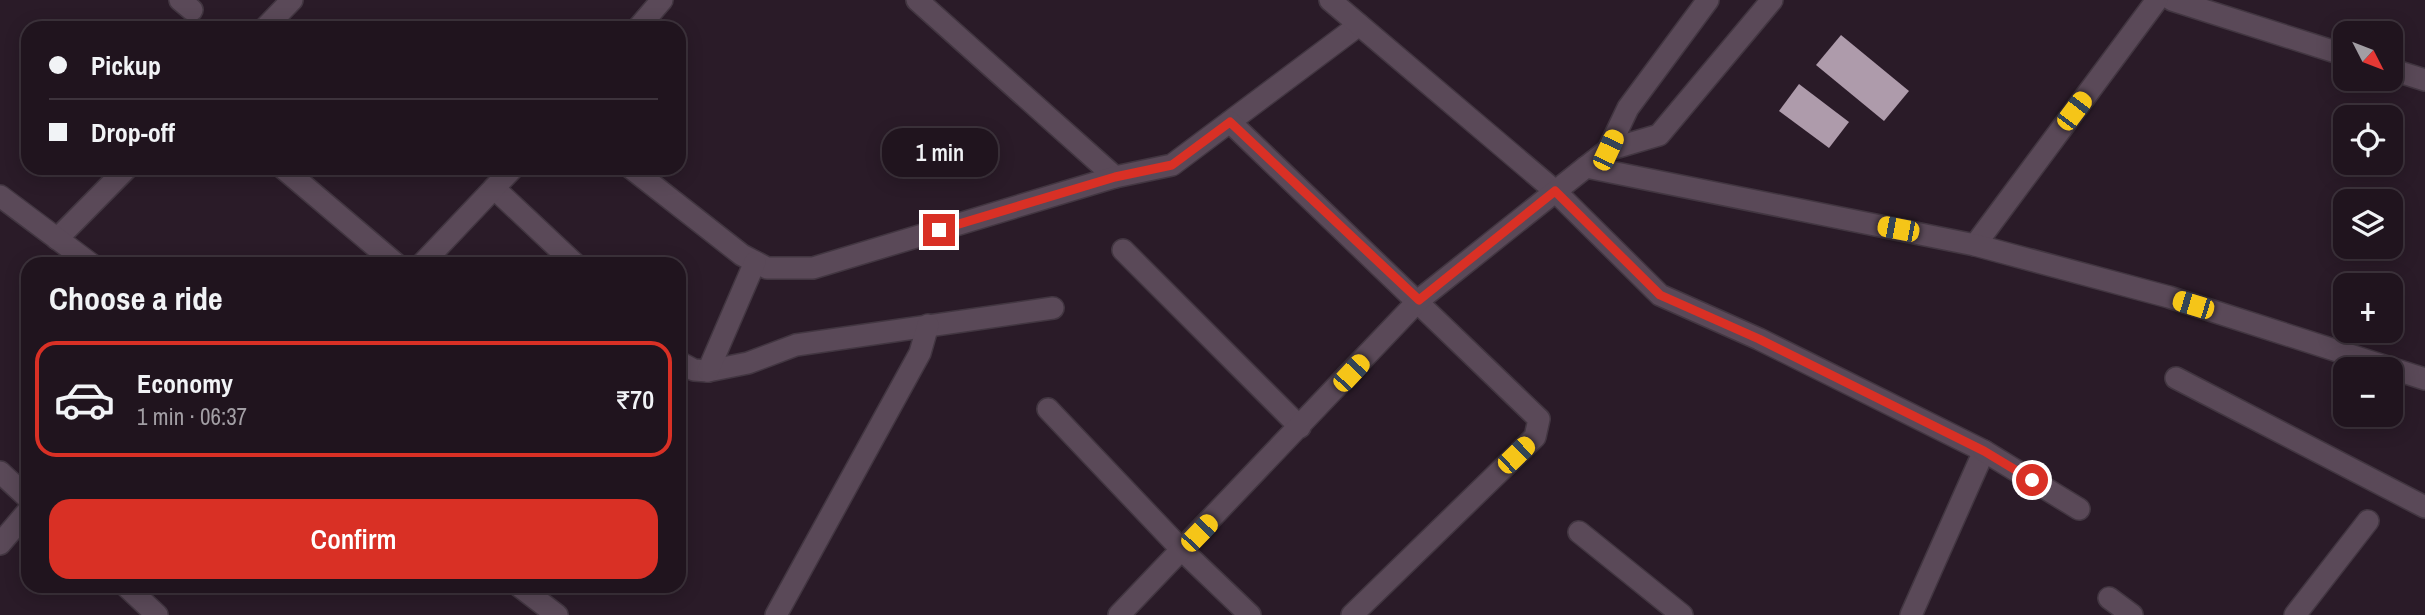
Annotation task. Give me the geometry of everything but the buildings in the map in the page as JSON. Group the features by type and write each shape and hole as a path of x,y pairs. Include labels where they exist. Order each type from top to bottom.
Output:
{"street":[{"path":"272,21 292,0"},
{"path":"644,21 662,0"},
{"path":"917,0 1115,177"},
{"path":"1329,0 1555,191 1660,295 1759,339 1984,451 2079,509"},
{"path":"1608,150 1628,108 1708,0"},
{"path":"1119,615 1419,300 1608,150 1659,135 1772,0"},
{"path":"1975,245 2157,0"},
{"path":"2172,0 2333,51"},
{"path":"640,175 767,268 813,268 1115,177 1172,165 1359,25"},
{"path":"2403,73 2425,80"},
{"path":"1230,122 1536,414 1540,425 1535,437 1352,615"},
{"path":"1586,167 1975,245 2169,297 2425,379"},
{"path":"57,239 120,175"},
{"path":"291,175 388,257"},
{"path":"429,257 506,175"},
{"path":"494,188 568,257"},
{"path":"0,196 81,257"},
{"path":"1123,250 1300,427"},
{"path":"708,371 755,261"},
{"path":"686,366 694,370 708,371 748,363 796,345 1053,308"},
{"path":"776,615 920,353 928,325"},
{"path":"2176,378 2425,507"},
{"path":"1048,408 1182,550 1250,615"},
{"path":"1911,615 1984,451"},
{"path":"0,472 21,492"},
{"path":"0,544 21,519"},
{"path":"2295,615 2368,521"},
{"path":"1579,532 1682,615"},
{"path":"133,593 157,615"},
{"path":"528,593 555,614"},
{"path":"2109,598 2132,615"}],"route":[{"path":"939,230 1115,177 1172,165 1230,122 1419,300 1555,191 1660,295 1759,339 1984,451 2032,480"}]}
